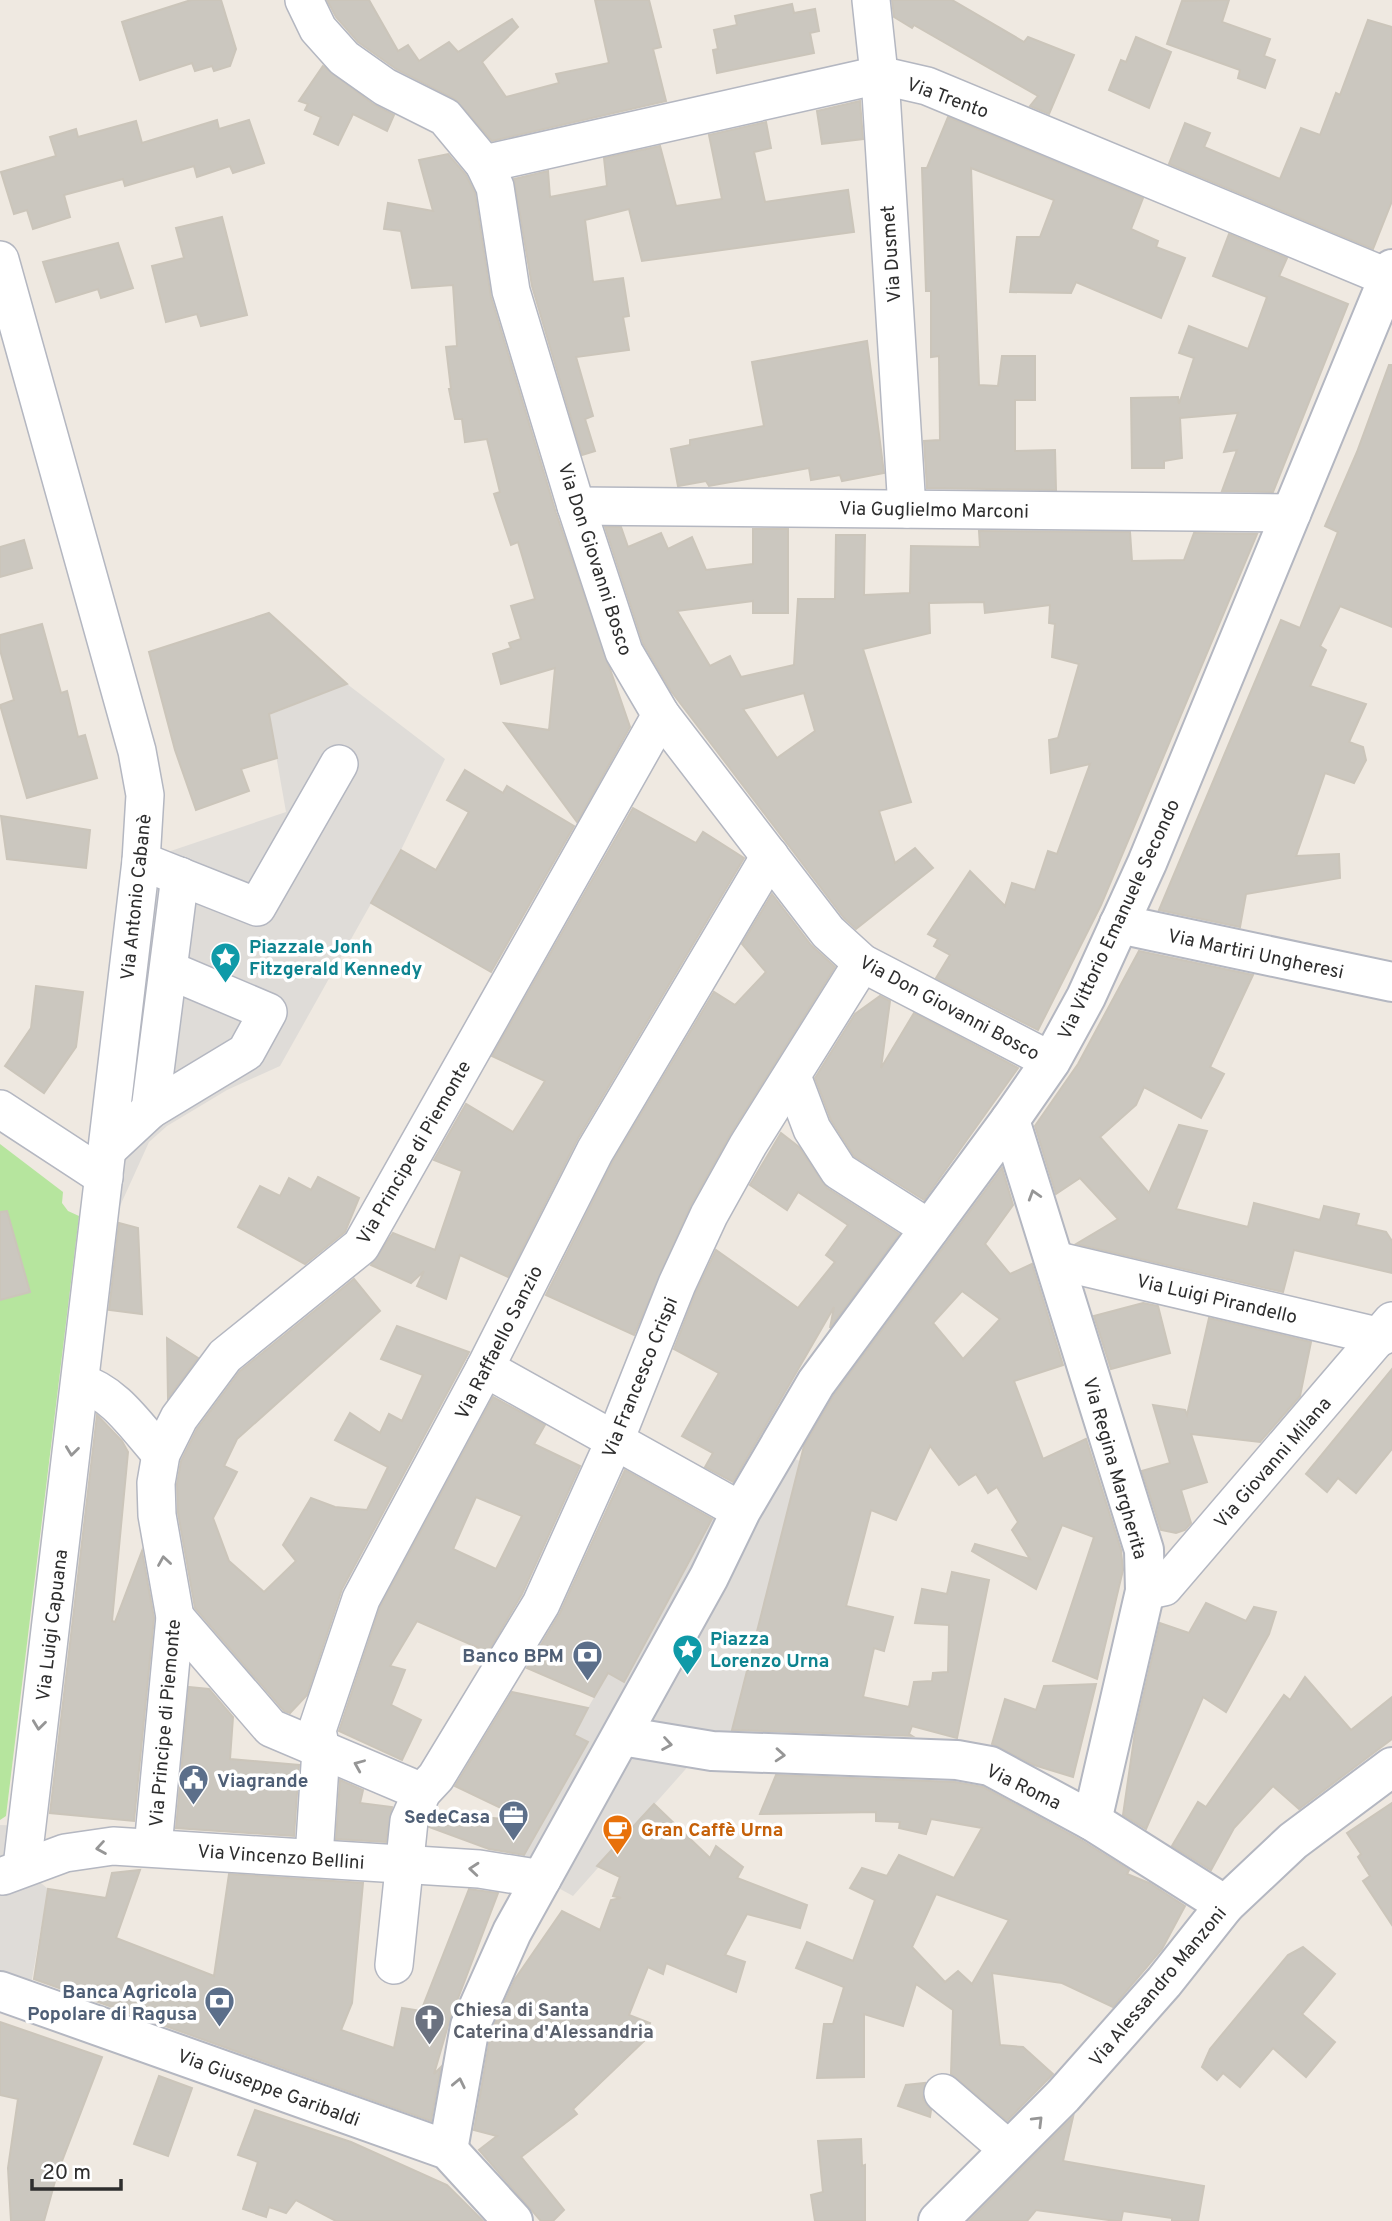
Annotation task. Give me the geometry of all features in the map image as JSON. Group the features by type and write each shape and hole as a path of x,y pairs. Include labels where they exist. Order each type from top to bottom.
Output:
{"street":[{"name":"Via Don Giovanni Bosco","path":"304,0 318,29 344,58 385,87 445,117 484,164 495,187 511,290 576,506 624,652 661,715 828,932 862,963 1051,1061"},
{"name":"Via Dusmet","path":"871,0 879,75 907,509"},
{"name":"Via Trento","path":"484,164 879,75 927,86 1390,274"},
{"name":"Via Antonio Cabanè","path":"0,260 137,751 145,795 141,861 80,1383"},
{"name":"Via Vittorio Emanuele Secondo","path":"542,1879 622,1736 741,1511 816,1383 1010,1120 1051,1061 1086,997 1292,513 1390,274"},
{"name":"Via Guglielmo Marconi","path":"576,506 1292,513"},
{"name":"Via Principe di Piemonte","path":"153,1847 175,1617 157,1516 156,1483 161,1454 179,1418 225,1356 361,1245 661,715"},
{"path":"141,861 257,907 339,764"},
{"name":"Via Raffaello Sanzio","path":"314,1857 321,1750 317,1730 361,1599 485,1368 595,1151 770,856"},
{"path":"150,1110 180,876"},
{"name":"Via Martiri Ungheresi","path":"1119,924 1392,982"},
{"name":"Via Francesco Crispi","path":"394,1965 409,1821 422,1792 436,1777 541,1604 615,1440 677,1284 709,1215 862,963"},
{"path":"0,1109 105,1164 150,1110 246,1052 268,1012 169,970"},
{"path":"792,1076 812,1129 839,1171 930,1228"},
{"name":"Via Regina Margherita","path":"1010,1120 1143,1550 1145,1591 1092,1821"},
{"name":"Via Luigi Pirandello","path":"1054,1260 1386,1329"},
{"name":"Via Giovanni Milana","path":"1145,1591 1164,1587 1386,1329"},
{"path":"485,1368 741,1511"},
{"path":"80,1383 96,1387 115,1403 161,1454"},
{"name":"Via Luigi Capuana","path":"11,1872 80,1383"},
{"path":"175,1617 271,1728 422,1792"},
{"name":"Via Roma","path":"622,1736 712,1751 957,1760 990,1766 1092,1821 1225,1905"},
{"name":"Via Alessandro Manzoni","path":"938,2221 1063,2096 1164,1982 1225,1905 1293,1841 1392,1767"},
{"name":"Via Vincenzo Bellini","path":"11,1872 65,1853 101,1848 153,1847 479,1869 542,1879"},
{"path":"448,2150 470,2026 512,1932 542,1879"},
{"name":"Via Giuseppe Garibaldi","path":"0,1992 448,2150 513,2221"},
{"path":"943,2092 1009,2150"}],"green space":[{"path":"0,1144 63,1192 62,1203 68,1211 79,1216 6,1816 0,1820"}],"shaded area":[{"name":"Piazzale Jonh Fitzgerald Kennedy","path":"347,684 445,759 401,850 280,1066 227,1090 167,1126 149,1142 120,1206 101,1204 141,861 286,812 269,715"},
{"name":"Piazza Lorenzo Urna","path":"774,1454 801,1461 729,1741 692,1762 573,1896 542,1879 513,1874 587,1743 573,1734 608,1673 624,1682 723,1501"},
{"path":"0,1825 27,1826 22,1867 48,1889 28,2001 0,1991"}],"building":[{"path":"191,0 221,0 236,49 230,66 214,71 212,66 195,71 192,63 140,80 122,22"},
{"path":"327,0 369,0 398,51 408,45 419,61 449,42 458,52 512,19 518,27 482,62 506,97 559,83 556,74 609,63 595,0 649,0 661,47 653,49 666,101 492,141 455,99 396,69 358,42 336,17"},
{"path":"892,0 952,0 1024,42 1028,37 1074,55 1049,114 1030,106 1038,96 914,25 912,28 894,17"},
{"path":"1229,0 1222,22 1270,39 1264,56 1275,60 1265,88 1238,78 1240,70 1167,44 1182,1"},
{"path":"792,4 794,13 815,9 819,31 810,33 814,53 717,73 713,50 718,49 714,30 737,25 735,16"},
{"path":"1368,20 1392,27 1392,201 1373,249 1169,164 1185,123 1210,133 1204,147 1280,179 1301,128 1320,135 1336,93 1340,95"},
{"path":"1136,37 1171,52 1149,108 1109,90 1121,60 1126,62"},
{"path":"323,66 373,104 394,115 387,131 353,114 338,145 314,134 321,117 305,110 308,104 299,101"},
{"path":"860,101 863,139 822,144 817,111"},
{"path":"948,117 1143,198 1131,229 1158,241 1156,247 1185,258 1161,318 1076,282 1071,293 1010,292 1017,237 1040,237 1054,200 971,168 979,385 998,386 1002,356 1035,356 1035,400 1015,400 1015,451 1055,450 1056,490 927,488 924,441 940,440 939,356 931,357 931,291 926,291 922,168 927,168"},
{"path":"217,120 219,129 249,120 264,163 233,173 230,166 197,177 194,166 125,186 123,179 64,195 70,217 33,229 27,210 14,214 1,172 56,156 50,137 76,129 78,137 136,121 142,143"},
{"path":"766,122 771,148 754,152 765,202 848,190 854,232 642,261 629,209 585,220 593,282 623,278 629,316 623,317 629,350 576,357 593,416 585,419 595,451 582,455 532,286 514,179 548,171 550,197 607,186 604,158 660,146 676,206 722,199 709,135"},
{"path":"448,154 466,175 475,193 491,297 556,513 630,727 577,822 504,723 549,730 555,668 501,684 493,654 511,648 509,643 521,639 511,606 535,599 518,542 511,545 494,494 500,492 487,439 465,442 462,419 455,419 449,389 446,347 457,346 453,285 412,288 401,231 384,229 388,203 433,211 419,160"},
{"path":"222,217 247,315 201,326 197,314 166,322 152,266 184,258 176,228"},
{"path":"1229,234 1287,258 1279,276 1348,304 1273,492 1222,491 1237,450 1224,452 1238,413 1180,418 1182,458 1164,461 1164,468 1132,468 1131,398 1178,397 1179,404 1194,358 1179,353 1189,326 1248,349 1267,297 1213,276"},
{"path":"118,243 133,288 101,298 98,289 56,302 43,262"},
{"path":"867,341 884,473 842,481 840,475 811,480 809,468 709,486 706,481 678,486 671,449 690,445 690,440 764,426 752,362"},
{"path":"1389,365 1392,365 1392,627 1340,606 1320,646 1326,650 1310,686 1366,704 1349,742 1363,747 1366,760 1354,783 1325,773 1296,856 1339,854 1340,878 1246,894 1240,927 1159,910 1281,620 1300,628 1338,532 1325,526 1357,452"},
{"path":"605,527 621,527 628,547 661,533 668,549 692,537 706,570 753,564 753,529 788,529 788,613 753,613 753,601 677,611 710,666 730,656 741,677 794,665 798,599 835,599 836,535 865,535 864,595 910,593 911,546 980,547 979,531 1130,532 1132,561 1184,560 1194,533 1257,534 1101,905 1038,1030 936,978 950,955 934,946 938,939 928,934 970,871 1005,906 1012,883 1035,890 1048,851 1057,854 1090,764 1051,773 1049,740 1058,738 1079,664 1052,657 1055,624 1049,623 1050,605 985,613 984,602 929,603 930,633 863,649 911,802 879,811 895,863 915,848 933,868 856,929 844,918 671,691 643,643","holes":["804,693 815,731 777,758 743,709"]},
{"path":"24,540 32,568 0,577 0,547"},
{"path":"269,613 347,684 269,714 277,758 241,769 249,791 196,810 175,750 149,652"},
{"path":"42,624 61,693 67,691 78,737 85,735 97,778 27,798 0,705 14,700 0,650 0,635"},
{"path":"465,770 503,793 507,786 574,826 491,972 371,903 401,850 436,870 469,812 447,800"},
{"path":"633,808 696,843 703,832 744,858 577,1140 508,1277 460,1255 446,1299 417,1286 424,1271 411,1283 371,1265 393,1233 435,1250 462,1171 434,1160 466,1104 513,1132 545,1081 492,1056"},
{"path":"1,816 90,830 86,868 7,859"},
{"path":"772,894 811,945 835,967 730,1135 691,1205 634,1335 546,1295 613,1161 714,992 735,1005 766,972 742,944"},
{"path":"1139,951 1253,975 1210,1067 1224,1074 1201,1118 1144,1087 1136,1105 1100,1137 1149,1193 1179,1125 1207,1131 1176,1209 1248,1227 1254,1203 1320,1220 1324,1206 1359,1214 1356,1225 1386,1232 1392,1241 1392,1273 1294,1250 1283,1292 1076,1244 1118,1219 1080,1178 1056,1194 1035,1126 1078,1064"},
{"path":"36,986 83,992 76,1047 44,1093 5,1066 31,1028"},
{"path":"880,996 890,1001 881,1068 914,1013 1018,1068 924,1200 854,1156 831,1120 815,1078 855,1014"},
{"path":"781,1133 799,1147 827,1188 899,1234 830,1328 834,1307 733,1482 705,1467 713,1453 682,1436 719,1373 674,1349 696,1292 716,1250 798,1308 835,1262 826,1255 848,1225 798,1192 787,1210 750,1185"},
{"path":"1002,1168 1013,1205 985,1244 1010,1274 1032,1264 1063,1365 1014,1381 1043,1459 1086,1439 1121,1550 1123,1570 1097,1679 1053,1661 1094,1537 1062,1525 1036,1589 972,1551 975,1544 1030,1559 1012,1530 1018,1522 997,1487 988,1493 976,1474 959,1485 930,1446 896,1520 871,1510 846,1606 893,1617 884,1651 874,1648 863,1697 909,1707 914,1682 932,1681 933,1673 948,1672 949,1625 915,1623 922,1589 947,1594 952,1572 989,1580 957,1738 912,1726 909,1734 912,1736 732,1730 804,1446 834,1395","holes":["962,1291 1000,1319 963,1359 933,1323"]},
{"path":"318,1177 359,1198 345,1232 305,1264 238,1227 260,1186 280,1196 289,1178 311,1190"},
{"path":"7,1211 30,1292 0,1300 0,1212"},
{"path":"119,1223 138,1228 142,1314 109,1310"},
{"path":"354,1279 380,1311 237,1439 224,1466 237,1472 213,1518 229,1561 264,1592 296,1561 283,1545 311,1498 335,1507 367,1510 388,1467 335,1440 350,1413 380,1433 389,1414 402,1421 423,1375 381,1359 397,1326 469,1352 342,1589 307,1695 290,1713 284,1711 195,1608 178,1513 177,1484 181,1461 197,1429 240,1371"},
{"path":"1143,1303 1158,1306 1170,1353 1111,1369 1094,1316"},
{"path":"1209,1318 1311,1342 1300,1396 1260,1442 1191,1434 1207,1482 1181,1490 1191,1523 1185,1530 1176,1533 1161,1530 1142,1471 1170,1463 1153,1405 1185,1410 1187,1415"},
{"path":"167,1338 198,1358 168,1398"},
{"path":"1392,1369 1392,1449 1356,1493 1338,1478 1327,1492 1306,1474"},
{"path":"493,1397 545,1425 534,1444 580,1466 522,1594 488,1652 417,1621 390,1666 405,1670 391,1705 421,1720 402,1760 339,1731 380,1607","holes":["476,1497 522,1516 496,1569 453,1549"]},
{"path":"97,1415 122,1441 128,1452 112,1621 115,1622 142,1551 154,1618 134,1821 50,1813"},
{"path":"625,1470 712,1519 624,1682 608,1673 594,1697 527,1668 560,1613"},
{"path":"1206,1603 1246,1621 1254,1607 1276,1612 1269,1634 1226,1712 1203,1697 1146,1829 1123,1815 1135,1732 1160,1623 1189,1633"},
{"path":"1305,1677 1351,1730 1392,1697 1392,1739 1299,1809 1273,1786 1234,1828 1211,1870 1172,1846 1198,1802 1206,1807 1284,1695 1290,1700"},
{"path":"1096,1684 1073,1777 1034,1765 992,1744 1005,1699 1036,1710 1044,1686"},
{"path":"189,1687 209,1689 233,1717 230,1759 299,1765 294,1836 176,1828"},
{"path":"512,1692 588,1708 574,1735 588,1742 524,1855 489,1849 429,1827 436,1812 530,1822 455,1786"},
{"path":"776,1775 955,1782 983,1787 1081,1840 1129,1870 1127,1874 1149,1883 1185,1906 1162,1949 1113,2007 1062,1983 992,1973 1000,2045 1023,2047 1053,2074 1007,2121 951,2074 953,2010 916,1984 903,2026 864,2014 864,2077 817,2078 824,2024 833,2024 844,1987 796,1968 807,1942 853,1961 875,1900 850,1888 862,1868 887,1876 899,1855 954,1878 982,1828 931,1819 926,1834 899,1828 900,1822 876,1821 876,1812 760,1814","holes":["936,1894 1009,1920 972,1984 958,1971 945,1982 912,1947"]},
{"path":"340,1780 363,1790 360,1803 392,1807 386,1842 336,1839"},
{"path":"1392,1803 1392,1925 1363,1881 1370,1876 1358,1857 1361,1854 1347,1833"},
{"path":"654,1804 710,1858 716,1846 743,1867 737,1878 807,1905 800,1928 747,1914 725,1955 745,1962 736,1992 666,1963 663,1974 648,1967 629,2015 650,2023 644,2041 573,2109 577,2114 521,2157 564,2210 553,2221 541,2221 479,2150 497,2136 474,2130 491,2032 515,1979 562,1911 600,1930 611,1900 621,1898 613,1896 620,1877 597,1866"},
{"path":"140,1870 116,1938 214,1976 229,1874 363,1883 352,2003 341,2030 394,2048 402,2008 421,2011 469,1889 498,1893 449,2022 434,2074 441,2067 431,2121 34,1979 48,1889 106,1898 112,1873"},
{"path":"1303,1947 1335,1974 1302,2014 1335,2042 1306,2077 1273,2048 1240,2087 1223,2073 1217,2080 1202,2067 1210,2049 1288,1955"},
{"path":"0,2022 102,2057 57,2174 44,2221 11,2221 8,2168 18,2099 0,2095"},
{"path":"159,2076 192,2088 168,2156 134,2144"},
{"path":"925,2083 923,2099 931,2110 930,2117 898,2106 906,2085"},
{"path":"255,2110 351,2142 447,2185 483,2221 336,2221 296,2200 286,2213 269,2207 266,2217 243,2209 258,2162 238,2155"},
{"path":"1073,2117 1063,2161 1204,2186 1198,2221 1172,2221 1172,2218 1123,2211 1121,2221 1116,2221 1036,2210 1027,2221 969,2221"},
{"path":"861,2139 862,2166 865,2165 865,2221 815,2221 811,2195 823,2192 818,2141"}],"place":[{"name":"Piazzale Jonh Fitzgerald Kennedy","path":"226,984"},
{"name":"Piazza Lorenzo Urna","path":"687,1676"},
{"name":"Banco BPM","path":"587,1682"},
{"name":"Viagrande","path":"194,1807"},
{"name":"SedeCasa","path":"513,1843"},
{"name":"Gran Caffè Urna","path":"618,1856"},
{"name":"Banca Agricola Popolare di Ragusa","path":"220,2029"},
{"name":"Chiesa di Santa Caterina d'Alessandria","path":"430,2047"}]}
